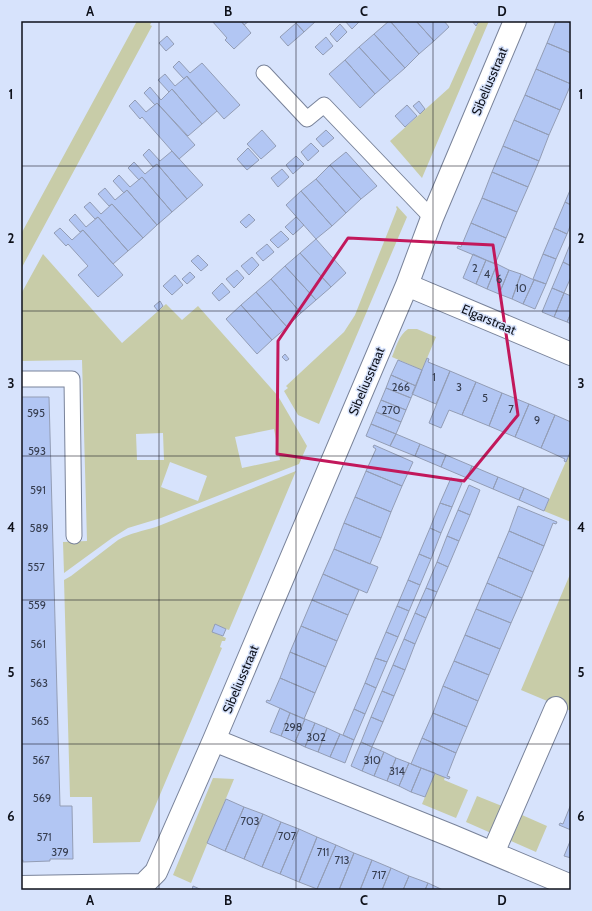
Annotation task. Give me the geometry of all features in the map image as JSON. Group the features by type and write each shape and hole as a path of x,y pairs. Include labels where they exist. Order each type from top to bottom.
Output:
{"street":[{"name":"Sibeliusstraat","path":"21,888 143,885 156,872 214,740 407,285 432,218 515,21"},
{"name":"Elgarstraat","path":"407,285 571,354"},
{"path":"493,853 556,708"},
{"path":"214,740 571,886"}],"lane":[{"path":"264,73 308,119 324,105 432,218"},
{"path":"21,379 72,379 74,536"}],"highlighted area":[{"path":"348,238 493,245 518,415 464,481 277,454 278,341"}],"green space":[{"path":"137,21 152,21 150,25 152,26 21,269 21,234"},
{"path":"479,21 489,21 422,178 390,141 449,88"},
{"path":"397,206 407,217 319,424 298,415 284,391 288,388 286,386 344,332 355,315"},
{"path":"43,254 122,343 166,304 182,320 198,306 278,396 307,446 299,464 161,518 128,528 64,573 63,542 87,541 82,360 21,361 21,294","holes":["274,429 280,460 242,468 235,437","163,433 164,460 137,460 136,434","170,462 207,476 198,501 161,487"]},
{"path":"408,329 417,329 436,337 422,370 392,357 400,338"},
{"path":"571,450 571,522 544,511"},
{"path":"296,471 229,630 215,625 213,632 226,638 225,641 222,641 220,647 222,648 140,842 93,843 92,797 70,797 64,580 118,540 137,532 156,527"},
{"path":"571,572 571,711 521,690"},
{"path":"435,773 445,777 444,780 468,790 456,818 422,804"},
{"path":"213,778 234,779 191,883 173,875"},
{"path":"477,796 502,806 491,833 466,822"},
{"path":"522,815 547,826 536,852 511,841"}],"building":[{"path":"212,21 241,21 251,33 234,49 225,40 227,38"},
{"path":"241,21 249,21 244,25"},
{"path":"298,21 316,21 304,32 296,23"},
{"path":"345,21 360,21 352,29"},
{"path":"389,21 419,54 405,68 374,34"},
{"path":"390,21 416,21 434,41 419,54"},
{"path":"416,21 444,21 449,27 434,41"},
{"path":"472,21 479,21 476,26"},
{"path":"556,21 566,21 571,23 571,53 547,43"},
{"path":"296,23 304,32 288,46 280,37"},
{"path":"340,24 347,32 337,42 330,34"},
{"path":"374,34 405,68 390,81 359,47"},
{"path":"167,36 174,44 166,51 159,43"},
{"path":"326,37 333,46 323,55 315,47"},
{"path":"547,43 571,53 571,84 536,69"},
{"path":"359,47 390,81 375,94 345,60"},
{"path":"345,60 375,94 360,108 329,74"},
{"path":"179,61 190,73 202,63 240,105 224,119 187,76 184,79 173,67"},
{"path":"536,69 571,84 560,110 525,95"},
{"path":"165,74 175,86 187,76 217,111 202,124 172,89 169,92 158,80"},
{"path":"150,87 161,100 172,89 202,124 188,136 157,103 155,105 144,93"},
{"path":"525,95 560,110 549,135 514,120"},
{"path":"135,100 146,112 157,103 195,145 179,159 142,117 140,119 129,106"},
{"path":"419,101 425,109 420,114 413,106"},
{"path":"407,105 417,116 405,127 395,116"},
{"path":"514,120 549,135 539,161 503,146"},
{"path":"262,130 276,146 261,159 247,144"},
{"path":"326,130 334,138 323,147 316,139"},
{"path":"311,143 319,151 308,161 301,152"},
{"path":"503,146 539,161 528,187 492,172"},
{"path":"248,148 259,160 247,170 237,159"},
{"path":"149,149 160,161 172,151 203,185 187,199 157,164 153,167 143,155"},
{"path":"346,152 377,186 361,199 330,165"},
{"path":"296,156 304,164 293,174 286,165"},
{"path":"134,162 145,174 157,164 187,199 172,212 142,177 139,180 128,168"},
{"path":"330,165 361,199 346,213 316,179"},
{"path":"282,169 289,177 278,187 271,178"},
{"path":"492,172 528,187 517,212 482,198"},
{"path":"119,175 130,187 142,177 172,212 157,225 127,190 124,193 113,181"},
{"path":"316,179 346,213 332,226 301,191"},
{"path":"105,188 115,200 127,190 157,225 143,238 112,204 109,206 98,194"},
{"path":"571,188 571,205 565,202"},
{"path":"301,191 332,226 316,239 286,205"},
{"path":"482,198 517,212 506,238 471,223"},
{"path":"90,202 101,214 112,204 143,238 128,251 98,217 95,219 84,207"},
{"path":"565,202 571,205 571,224 567,234 554,228"},
{"path":"75,214 86,227 98,217 128,251 113,264 83,230 80,232 69,220"},
{"path":"249,214 255,220 246,228 240,222"},
{"path":"296,217 304,225 293,235 285,227"},
{"path":"471,223 506,238 495,264 457,248 458,246 461,247"},
{"path":"60,228 72,240 83,230 123,275 98,297 78,275 88,266 68,244 66,246 54,233"},
{"path":"554,228 567,234 556,259 543,254"},
{"path":"281,231 289,239 278,248 270,240"},
{"path":"316,239 346,273 331,287 300,253"},
{"path":"571,242 571,266 563,262"},
{"path":"267,244 274,252 263,261 256,253"},
{"path":"300,253 331,287 316,300 285,266"},
{"path":"473,254 486,260 476,284 463,278"},
{"path":"543,254 556,259 546,284 533,279"},
{"path":"198,255 208,265 201,271 191,261"},
{"path":"252,257 259,265 249,275 241,266"},
{"path":"486,260 497,264 487,289 476,284"},
{"path":"563,262 571,266 571,277 564,293 552,288"},
{"path":"497,264 509,270 499,294 487,289"},
{"path":"285,266 316,300 301,313 271,279"},
{"path":"237,270 244,278 234,288 226,279"},
{"path":"509,270 521,274 512,299 499,294"},
{"path":"190,272 195,277 187,284 182,279"},
{"path":"521,274 534,280 523,304 512,299"},
{"path":"175,275 183,285 172,295 163,286"},
{"path":"271,279 301,313 287,327 256,292"},
{"path":"534,280 546,284 535,309 523,304"},
{"path":"222,283 230,292 219,301 212,293"},
{"path":"552,288 564,293 554,317 542,312"},
{"path":"256,292 287,327 272,340 241,305"},
{"path":"564,293 571,296 571,313 567,322 554,317"},
{"path":"160,301 163,306 158,311 154,306"},
{"path":"241,305 272,340 257,354 226,319"},
{"path":"571,313 571,324 567,322"},
{"path":"285,354 289,359 286,361 282,357"},
{"path":"427,358 429,359 428,362 450,371 436,404 412,394"},
{"path":"398,360 422,370 416,386 391,375"},
{"path":"450,371 476,382 462,415 449,410 441,428 429,423"},
{"path":"391,375 416,386 411,398 386,388"},
{"path":"476,382 502,393 489,426 462,415"},
{"path":"386,388 411,398 406,410 381,400"},
{"path":"502,393 529,404 515,437 489,426"},
{"path":"21,397 49,397 60,806 72,806 73,859 50,859 50,861 23,862 23,860 21,860"},
{"path":"381,400 406,410 401,422 376,412"},
{"path":"529,404 555,415 541,448 515,437"},
{"path":"376,412 401,422 396,434 371,424"},
{"path":"555,415 571,422 571,450 566,462 564,461 565,459 541,448"},
{"path":"371,424 396,434 390,446 366,436"},
{"path":"396,434 420,444 415,456 390,446"},
{"path":"420,444 446,455 441,467 415,456"},
{"path":"374,445 413,462 402,486 366,471 376,449 373,447"},
{"path":"446,455 472,466 467,478 441,467"},
{"path":"472,466 498,477 493,489 467,478"},
{"path":"366,471 402,486 391,512 355,497"},
{"path":"498,477 524,488 519,500 493,489"},
{"path":"451,478 462,483 452,507 440,503"},
{"path":"469,485 480,490 470,515 458,510"},
{"path":"524,488 549,499 544,511 519,500"},
{"path":"355,497 391,512 381,538 344,523"},
{"path":"440,503 452,507 441,533 430,528"},
{"path":"518,506 557,522 556,524 553,523 544,546 509,531"},
{"path":"458,510 470,515 459,541 447,536"},
{"path":"344,523 381,538 370,564 334,549"},
{"path":"430,528 441,533 431,559 419,554"},
{"path":"509,531 544,546 533,572 498,557"},
{"path":"447,536 459,541 448,567 437,562"},
{"path":"334,549 378,567 367,593 323,574"},
{"path":"419,554 431,559 420,585 408,580"},
{"path":"498,557 533,572 522,598 487,583"},
{"path":"437,562 448,567 437,592 426,588"},
{"path":"323,574 359,590 348,615 312,600"},
{"path":"408,580 420,585 409,611 397,606"},
{"path":"487,583 522,598 511,623 476,609"},
{"path":"426,588 437,592 426,618 415,613"},
{"path":"312,600 348,615 337,641 301,626"},
{"path":"397,606 409,611 398,637 386,632"},
{"path":"476,609 511,623 500,649 465,635"},
{"path":"415,613 426,618 415,644 404,639"},
{"path":"215,624 226,629 223,636 212,632"},
{"path":"301,626 337,641 326,667 290,652"},
{"path":"386,632 398,637 387,662 375,658"},
{"path":"465,635 500,649 489,675 454,661"},
{"path":"404,639 415,644 405,670 393,665"},
{"path":"290,652 326,667 315,693 280,678"},
{"path":"375,658 387,662 376,688 365,683"},
{"path":"454,661 489,675 478,701 443,686"},
{"path":"393,665 405,670 394,696 382,691"},
{"path":"280,678 315,693 304,719 266,702 267,700 270,701"},
{"path":"365,683 376,688 365,714 354,709"},
{"path":"443,686 478,701 467,727 433,713"},
{"path":"382,691 394,696 383,722 371,717"},
{"path":"280,708 290,713 281,736 270,732"},
{"path":"354,709 365,714 354,740 343,735"},
{"path":"290,713 305,719 295,742 281,736"},
{"path":"433,713 467,727 456,753 422,738"},
{"path":"371,717 383,722 372,747 361,742"},
{"path":"305,719 315,723 305,747 295,742"},
{"path":"315,723 327,728 318,752 305,747"},
{"path":"327,728 340,734 330,757 318,752"},
{"path":"340,734 354,740 345,763 330,757"},
{"path":"422,738 456,753 447,776 450,777 449,779 411,764"},
{"path":"361,742 372,747 362,771 351,766"},
{"path":"372,747 384,752 374,776 362,771"},
{"path":"384,752 396,758 387,781 374,776"},
{"path":"396,758 409,763 399,786 387,781"},
{"path":"409,763 421,768 411,792 399,786"},
{"path":"421,768 435,773 425,797 411,792"},
{"path":"226,799 244,807 225,851 207,843"},
{"path":"571,804 571,830 559,825 560,823 563,824"},
{"path":"244,807 263,814 244,859 225,851"},
{"path":"263,814 281,822 262,867 244,859"},
{"path":"281,822 299,829 280,874 262,867"},
{"path":"299,829 317,837 299,882 280,874"},
{"path":"317,837 336,845 317,889 299,882"},
{"path":"571,839 571,858 564,856"},
{"path":"336,845 354,853 339,890 319,890 317,889"},
{"path":"354,853 372,860 360,890 339,890"},
{"path":"372,860 391,868 382,890 360,890"},
{"path":"391,868 409,876 403,890 382,890"},
{"path":"409,876 428,883 425,890 403,890"},
{"path":"428,883 443,890 425,890"},
{"path":"193,886 202,890 192,890"}]}
